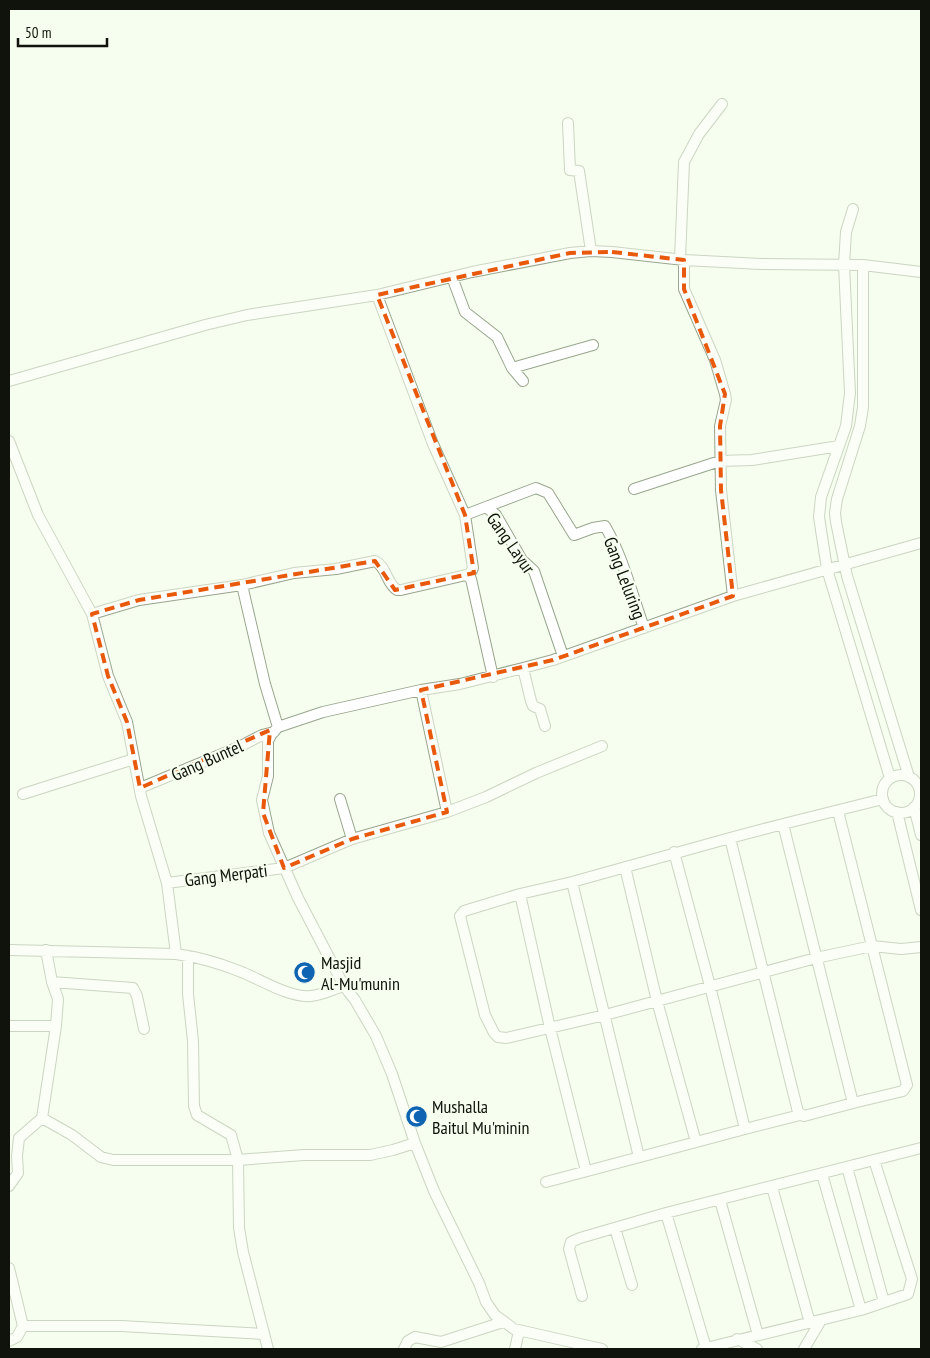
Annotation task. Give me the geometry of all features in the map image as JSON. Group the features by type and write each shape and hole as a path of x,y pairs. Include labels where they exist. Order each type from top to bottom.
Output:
{"street":[{"path":"722,104 699,134 684,162 682,260 684,289 715,360 726,400 720,419 721,490 733,596"},
{"path":"568,123 570,170 579,171 591,250"},
{"path":"853,208 846,232 844,264 850,393 846,426 821,497 819,509 827,569 890,778"},
{"path":"9,382 205,324 247,315 377,295 452,277 591,250 682,260 762,264 844,264 921,272"},
{"path":"863,266 863,407 860,426 837,499 835,513 845,564 909,777 918,787 919,794 914,807 921,835"},
{"path":"452,277 465,312 497,337 512,368 523,381"},
{"path":"377,295 434,444 465,515 473,568 469,576 493,677"},
{"path":"512,368 593,345"},
{"path":"9,441 38,515 92,614 108,676 127,722 140,788 167,883 176,954"},
{"path":"634,489 720,461 752,460 839,446"},
{"name":"Gang Leluring","path":"486,507 536,488 548,493 574,535 605,526 617,550 644,628"},
{"name":"Gang Layur","path":"465,515 486,507 496,515 522,560 534,571 563,656"},
{"name":"Gang Buntel","path":"140,788 239,747 262,734 323,712 421,690 493,677 563,656 733,596 921,543"},
{"path":"92,614 139,600 242,585 294,573 336,569 375,561 382,567 389,582 397,590 466,575 469,576"},
{"path":"242,585 276,729 268,741 268,776 262,800 269,833 298,898 344,986 356,1000 382,1049 434,1191 486,1302 503,1322 519,1331 602,1349"},
{"path":"523,668 531,702 533,706 540,709 545,726"},
{"path":"421,690 447,812"},
{"name":"Gang Merpati","path":"167,883 284,868 352,839 447,812 602,746"},
{"path":"23,794 134,759"},
{"path":"909,777 903,775 890,778 883,788 883,799 886,805 897,812 914,807"},
{"path":"340,799 352,839"},
{"path":"883,799 674,852 464,911 460,916 485,1015 494,1033 498,1037 506,1038 605,1015 816,958 872,946 921,947"},
{"path":"546,1182 745,1129 903,1091 907,1085 838,811"},
{"path":"897,812 921,910"},
{"path":"783,824 853,1103"},
{"path":"730,838 800,1115"},
{"path":"674,852 710,986 745,1129"},
{"path":"625,867 658,1001 696,1142"},
{"path":"572,882 639,1157"},
{"path":"520,894 550,1028 586,1171"},
{"path":"9,950 176,954 220,964 303,996 324,994 344,986"},
{"path":"9,1186 18,1173 13,1156 19,1138 42,1118 56,1026 58,999 52,982 46,950"},
{"path":"188,956 188,994 193,1041 194,1106 197,1115 230,1135 238,1160 240,1236 268,1349"},
{"path":"52,982 133,988 137,996 144,1029"},
{"path":"9,1026 56,1026"},
{"path":"42,1118 77,1139 101,1157 113,1160 238,1160 304,1155 370,1154 393,1150 415,1143"},
{"path":"582,1296 570,1253 571,1242 580,1238 666,1213 921,1148"},
{"path":"666,1213 704,1349 737,1339 810,1323 861,1310 908,1294 917,1278 874,1160"},
{"path":"847,1167 884,1302"},
{"path":"822,1174 861,1310"},
{"path":"772,1187 810,1323"},
{"path":"720,1200 758,1335"},
{"path":"615,1228 632,1285"},
{"path":"9,1268 23,1326 17,1337 9,1340"},
{"path":"804,1349 821,1320"},
{"path":"404,1349 408,1341 415,1338 441,1342 503,1322"},
{"path":"23,1326 121,1326 263,1334"},
{"path":"515,1349 519,1331"},
{"path":"737,1339 758,1349"}],"highlighted area":[{"path":"612,252 684,260 684,289 725,394 720,426 721,490 733,596 553,660 421,690 447,812 352,839 284,868 263,813 270,730 140,788 127,722 108,676 92,614 139,600 375,561 395,590 474,573 465,515 377,295 570,253"}],"place":[{"name":"Masjid Al-Mu'munin","path":"305,972"},
{"name":"Mushalla Baitul Mu'minin","path":"416,1116"}]}
